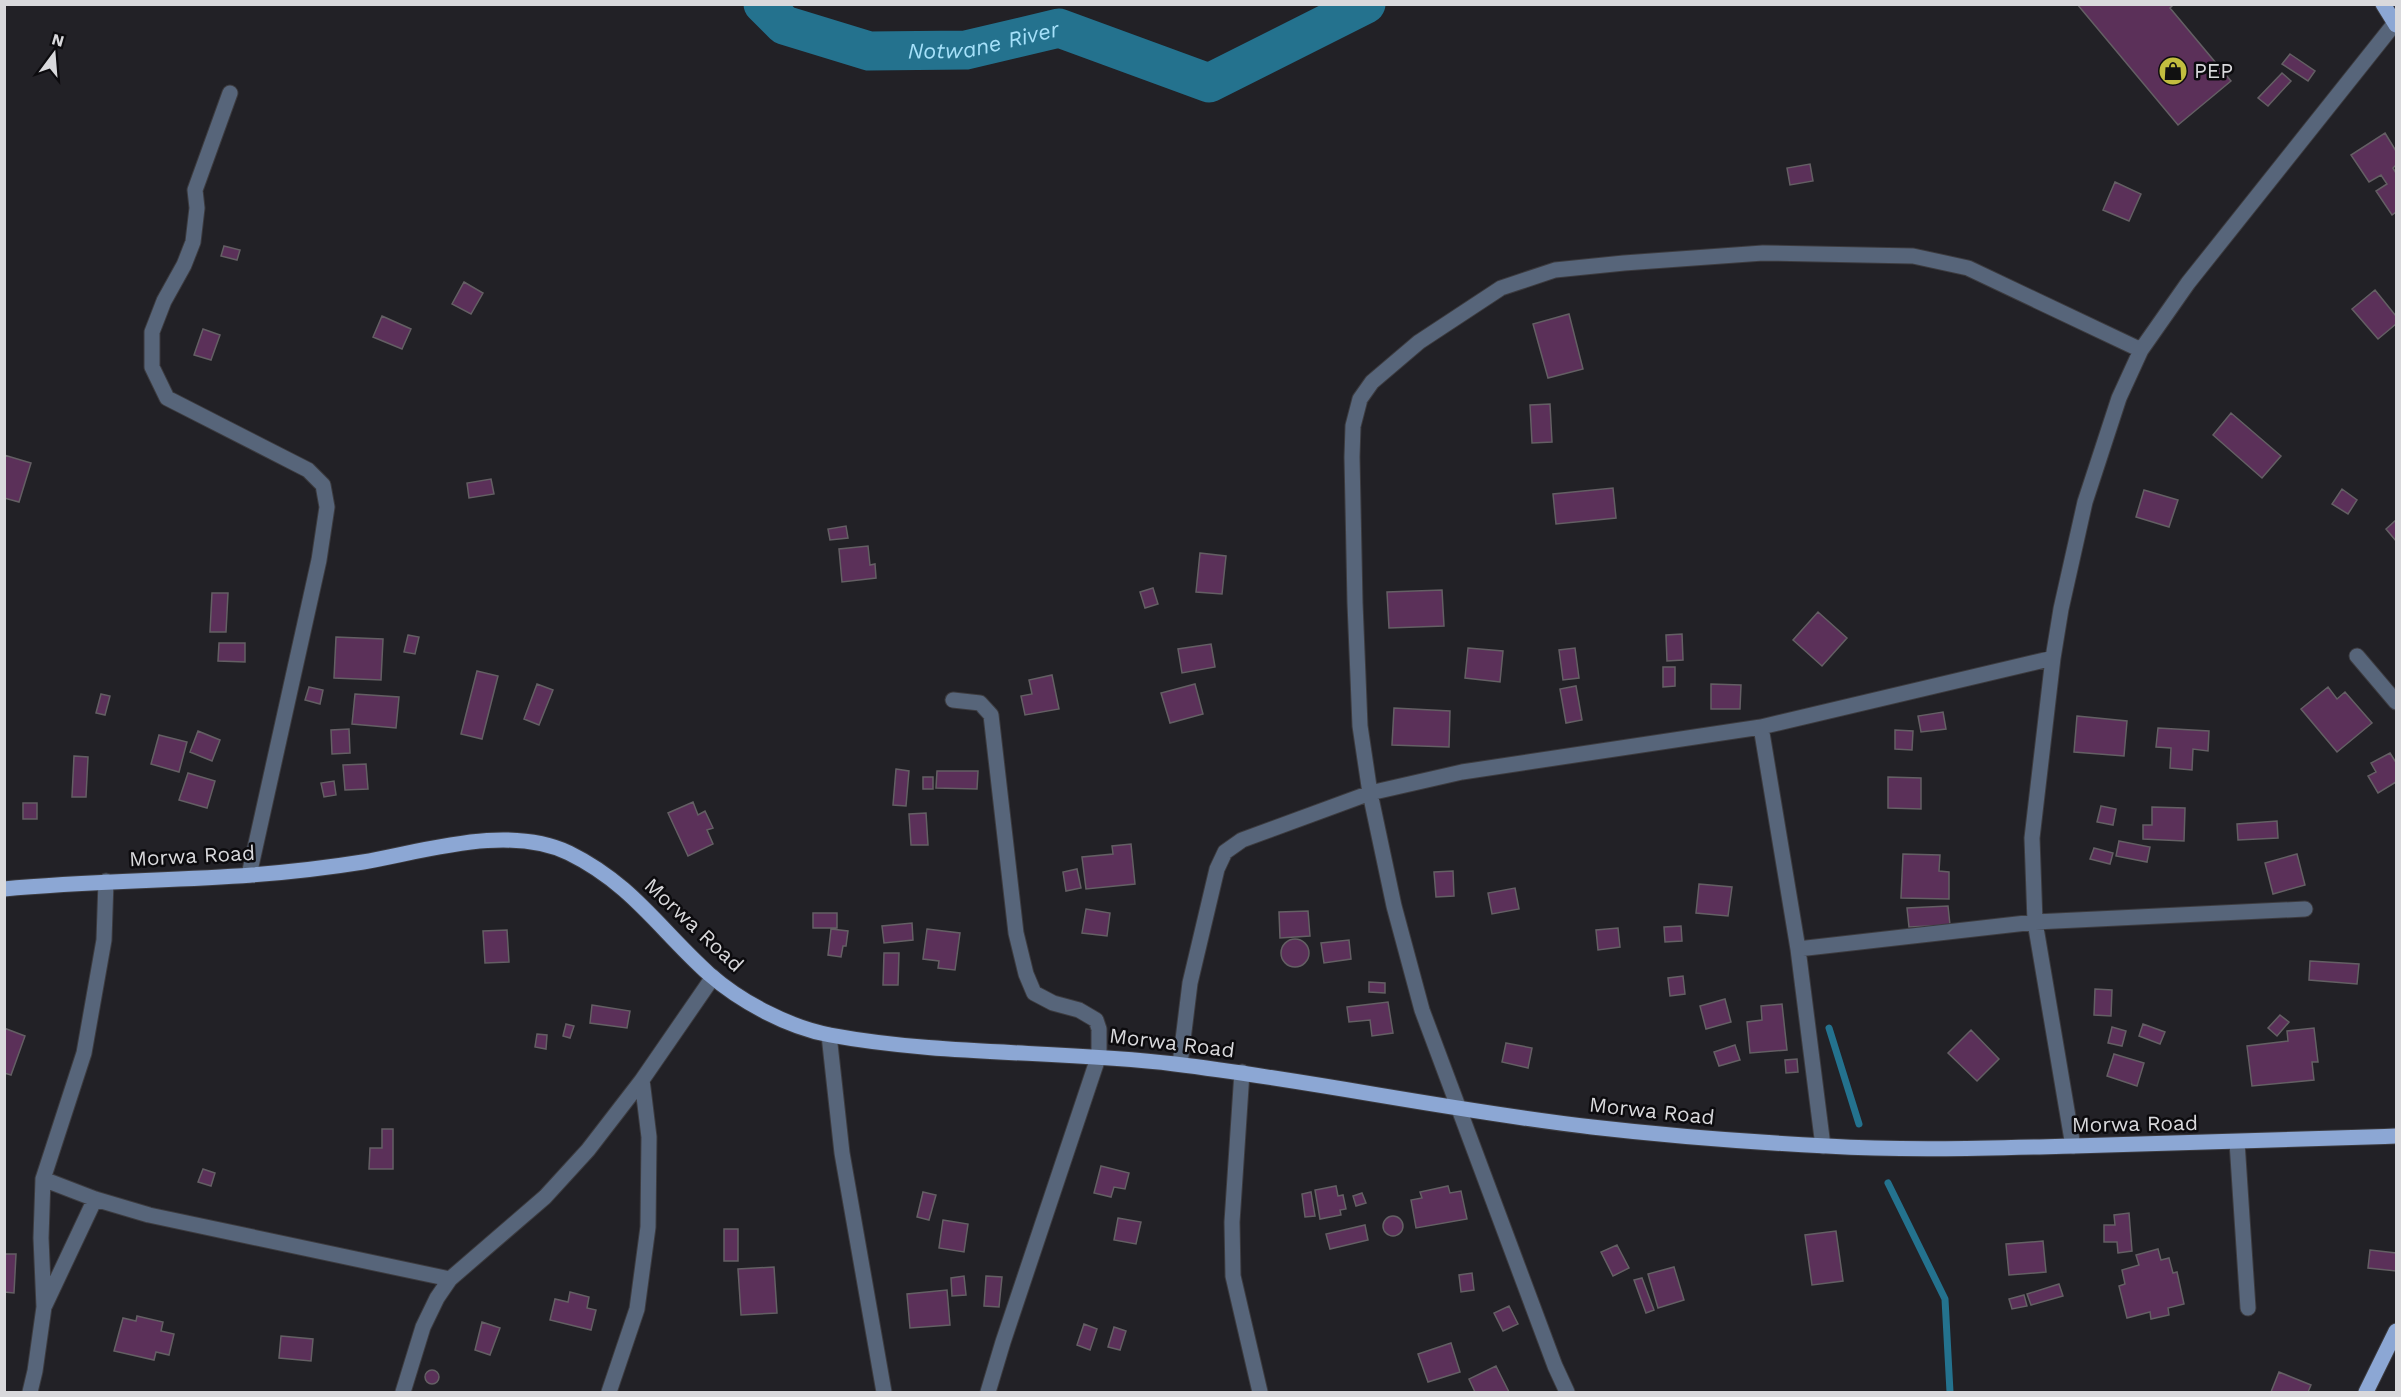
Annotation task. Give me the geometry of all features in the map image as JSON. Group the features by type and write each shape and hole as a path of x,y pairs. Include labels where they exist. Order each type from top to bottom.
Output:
{"main road":[{"path":"2383,4 2396,24"},
{"name":"Morwa Road","path":"4,889 106,881 249,875 317,869 468,843 511,840 542,843 566,851 625,889 713,977 779,1019 798,1027 829,1035 960,1049 1099,1055 1180,1064 1589,1127 1822,1146 1901,1149 2237,1142 2397,1136"},
{"path":"2366,1392 2397,1331"}],"street":[{"path":"2073,1146 2035,922 2032,838 2053,658 2061,609 2085,502 2119,398 2141,350 2188,283 2396,24"},
{"path":"230,93 195,190 197,208 193,243 164,301 152,332 152,367 167,398 308,470 323,485 327,507 319,560 249,875"},
{"path":"1568,1392 1555,1366 1422,1010 1394,906 1370,793 1360,726 1355,603 1352,457 1353,426 1360,399 1372,382 1419,342 1501,288 1556,270 1624,262 1763,254 1913,256 1968,268 2141,350"},
{"path":"2357,656 2397,702"},
{"path":"1180,1064 1190,983 1217,869 1225,852 1242,840 1370,793 1462,772 1761,727 2053,658"},
{"path":"953,700 980,703 991,715 1016,933 1026,974 1034,993 1053,1003 1079,1010 1096,1020 1099,1029 1099,1055 988,1392"},
{"path":"1761,727 1798,949 1822,1146"},
{"path":"30,1392 44,1307 41,1238 43,1179 84,1053 104,940 106,881"},
{"path":"1798,949 2035,922 2305,909"},
{"path":"403,1392 423,1327 437,1298 450,1279 545,1197 588,1150 642,1080 713,977"},
{"path":"829,1035 842,1153 884,1392"},
{"path":"1242,1072 1232,1222 1233,1276 1260,1392"},
{"path":"609,1392 637,1309 648,1227 649,1137 642,1080"},
{"path":"2237,1142 2248,1308"},
{"path":"43,1179 95,1199 149,1215 450,1279"},
{"path":"44,1307 95,1199"}],"building":[{"path":"2077,4 2174,4 2170,8 2231,81 2178,125"},
{"path":"2290,54 2315,71 2308,81 2282,64"},
{"path":"2282,73 2291,81 2268,106 2258,98"},
{"path":"2385,133 2396,151 2396,165 2393,168 2396,173 2396,212 2392,215 2376,191 2387,184 2381,175 2369,182 2351,155"},
{"path":"1810,164 1813,181 1790,185 1787,168"},
{"path":"2115,182 2141,194 2129,221 2103,210"},
{"path":"224,246 240,250 237,260 221,256"},
{"path":"464,282 483,293 471,314 452,304"},
{"path":"2375,290 2396,316 2396,324 2378,339 2352,309"},
{"path":"1569,314 1583,369 1548,378 1533,324"},
{"path":"382,316 411,329 402,349 373,337"},
{"path":"203,329 220,335 211,360 194,355"},
{"path":"1550,404 1552,442 1532,443 1530,405"},
{"path":"2231,413 2281,456 2262,478 2213,435"},
{"path":"4,455 31,463 19,502 4,498"},
{"path":"491,479 494,494 469,498 467,483"},
{"path":"1613,488 1616,518 1556,524 1553,494"},
{"path":"2342,489 2357,500 2348,514 2332,504"},
{"path":"2144,490 2178,500 2169,527 2136,517"},
{"path":"2396,520 2396,541 2386,529"},
{"path":"846,526 848,538 830,540 828,529"},
{"path":"868,546 870,565 875,564 876,578 842,582 839,549"},
{"path":"1200,553 1226,556 1222,594 1196,592"},
{"path":"1153,588 1158,604 1145,608 1140,592"},
{"path":"1442,590 1444,626 1389,628 1387,592"},
{"path":"212,593 228,593 226,632 210,632"},
{"path":"1818,612 1847,638 1822,666 1793,640"},
{"path":"1682,634 1683,660 1667,661 1666,635"},
{"path":"408,635 419,637 415,654 404,652"},
{"path":"336,637 383,639 381,680 334,678"},
{"path":"219,643 245,643 245,662 218,661"},
{"path":"1211,644 1215,667 1182,673 1178,649"},
{"path":"1468,648 1503,651 1500,682 1465,678"},
{"path":"1575,648 1579,678 1563,680 1559,650"},
{"path":"1663,667 1675,667 1675,686 1663,687"},
{"path":"477,671 498,676 482,739 461,734"},
{"path":"1052,675 1059,709 1025,715 1021,696 1032,694 1029,680"},
{"path":"537,684 553,690 539,725 524,719"},
{"path":"1195,684 1203,714 1170,723 1161,693"},
{"path":"1711,684 1741,685 1740,709 1711,709"},
{"path":"1576,686 1582,720 1566,723 1560,689"},
{"path":"309,687 323,690 320,704 305,700"},
{"path":"2328,687 2337,699 2345,692 2372,723 2337,752 2301,709"},
{"path":"101,694 110,696 105,715 96,713"},
{"path":"355,694 399,697 396,728 352,724"},
{"path":"1394,708 1450,711 1449,747 1392,745"},
{"path":"1943,712 1946,729 1921,732 1918,716"},
{"path":"2077,716 2127,721 2124,756 2074,752"},
{"path":"2158,728 2209,731 2208,751 2193,749 2192,770 2170,768 2171,748 2156,747"},
{"path":"349,729 350,753 332,754 331,730"},
{"path":"1895,730 1913,731 1912,750 1895,749"},
{"path":"198,731 220,740 212,761 190,752"},
{"path":"159,735 187,742 179,772 151,764"},
{"path":"2390,753 2396,760 2396,782 2378,793 2368,776 2376,772 2371,763"},
{"path":"74,756 88,757 86,797 72,797"},
{"path":"366,764 368,789 345,790 343,765"},
{"path":"896,769 909,771 906,806 893,805"},
{"path":"937,771 978,771 977,789 936,788"},
{"path":"188,773 215,781 207,808 179,800"},
{"path":"923,777 933,777 933,789 923,789"},
{"path":"1888,777 1921,778 1921,809 1888,808"},
{"path":"334,781 336,795 324,797 321,783"},
{"path":"693,802 698,815 705,811 713,828 707,830 713,844 688,856 668,813"},
{"path":"23,803 37,803 37,819 23,819"},
{"path":"2101,806 2116,809 2113,825 2097,822"},
{"path":"2152,807 2185,808 2184,841 2143,839 2143,825 2152,825"},
{"path":"926,813 928,845 911,845 909,814"},
{"path":"2277,821 2278,838 2238,840 2237,824"},
{"path":"2119,841 2150,847 2147,862 2116,856"},
{"path":"1131,844 1135,884 1086,889 1082,857 1113,854 1112,846"},
{"path":"2094,848 2113,853 2110,864 2090,859"},
{"path":"1903,854 1940,855 1939,871 1949,872 1949,899 1901,898"},
{"path":"2297,854 2305,885 2273,894 2265,863"},
{"path":"1077,869 1081,888 1066,891 1063,872"},
{"path":"1453,871 1454,896 1436,897 1434,872"},
{"path":"1699,884 1732,887 1728,916 1696,913"},
{"path":"1515,888 1519,909 1492,914 1488,893"},
{"path":"1948,906 1950,925 1909,927 1907,908"},
{"path":"1086,909 1110,913 1107,936 1082,933"},
{"path":"1308,911 1310,936 1280,938 1279,912"},
{"path":"813,913 837,913 837,928 813,928"},
{"path":"912,923 913,940 884,943 882,926"},
{"path":"1681,926 1682,941 1665,942 1664,927"},
{"path":"1618,928 1620,947 1598,950 1596,930"},
{"path":"831,929 848,931 846,946 843,946 841,957 828,955"},
{"path":"927,929 960,933 955,970 938,968 939,961 923,959"},
{"path":"507,930 509,962 485,963 483,931"},
{"path":"1295,939 1305,943 1309,953 1305,963 1295,967 1285,963 1281,953 1285,943"},
{"path":"1349,940 1351,959 1324,963 1321,943"},
{"path":"884,953 899,953 898,985 883,985"},
{"path":"2310,961 2359,964 2357,984 2309,980"},
{"path":"1683,976 1685,994 1670,996 1668,978"},
{"path":"1369,982 1385,983 1385,993 1369,992"},
{"path":"2095,989 2112,990 2111,1016 2094,1015"},
{"path":"1725,999 1731,1022 1706,1029 1700,1006"},
{"path":"1388,1002 1393,1033 1372,1036 1370,1020 1349,1022 1347,1007"},
{"path":"1782,1004 1787,1050 1750,1053 1747,1022 1762,1020 1761,1006"},
{"path":"592,1005 630,1011 627,1028 590,1023"},
{"path":"2280,1015 2289,1022 2277,1036 2268,1028"},
{"path":"566,1024 574,1026 570,1038 563,1036"},
{"path":"2143,1024 2165,1032 2160,1044 2139,1036"},
{"path":"2112,1027 2126,1031 2122,1046 2108,1043"},
{"path":"4,1028 25,1036 11,1075 4,1073"},
{"path":"2314,1028 2318,1062 2312,1062 2314,1080 2252,1086 2247,1046 2288,1041 2287,1031"},
{"path":"1971,1030 1999,1059 1977,1081 1948,1053"},
{"path":"537,1034 547,1035 546,1049 535,1047"},
{"path":"1506,1043 1532,1048 1528,1068 1502,1062"},
{"path":"1735,1045 1740,1060 1719,1066 1714,1052"},
{"path":"2114,1054 2144,1063 2137,1086 2107,1076"},
{"path":"1797,1059 1798,1072 1786,1073 1785,1060"},
{"path":"382,1129 393,1129 393,1169 369,1169 370,1148 382,1148"},
{"path":"1101,1166 1129,1173 1125,1189 1114,1187 1111,1197 1094,1193"},
{"path":"203,1169 215,1173 211,1186 198,1182"},
{"path":"1336,1186 1338,1196 1343,1195 1346,1209 1340,1210 1341,1215 1320,1219 1315,1190"},
{"path":"1448,1186 1450,1193 1461,1191 1467,1219 1416,1228 1411,1200 1422,1198 1420,1192"},
{"path":"923,1192 936,1195 929,1220 917,1217"},
{"path":"1311,1192 1315,1216 1305,1217 1302,1194"},
{"path":"1362,1193 1366,1203 1356,1206 1353,1196"},
{"path":"2129,1213 2132,1251 2118,1253 2117,1242 2104,1242 2104,1225 2115,1225 2114,1215"},
{"path":"1393,1216 1400,1219 1403,1226 1400,1233 1393,1236 1386,1233 1383,1226 1386,1219"},
{"path":"1118,1218 1141,1222 1136,1244 1114,1240"},
{"path":"943,1220 968,1224 964,1252 939,1248"},
{"path":"1365,1225 1368,1240 1330,1249 1326,1234"},
{"path":"724,1229 738,1229 738,1261 724,1261"},
{"path":"1836,1231 1843,1281 1812,1285 1805,1235"},
{"path":"2043,1241 2046,1272 2009,1275 2006,1244"},
{"path":"1617,1245 1629,1268 1613,1276 1601,1252"},
{"path":"2158,1249 2161,1260 2169,1258 2173,1273 2177,1272 2184,1304 2168,1308 2169,1315 2151,1319 2150,1312 2127,1318 2119,1286 2125,1284 2122,1270 2139,1265 2136,1255"},
{"path":"2370,1250 2396,1253 2396,1271 2368,1268"},
{"path":"4,1254 16,1254 14,1293 4,1292"},
{"path":"774,1267 777,1313 741,1315 738,1269"},
{"path":"1674,1267 1684,1300 1658,1308 1648,1274"},
{"path":"1472,1273 1474,1290 1461,1292 1459,1275"},
{"path":"964,1276 966,1295 952,1296 951,1278"},
{"path":"986,1276 1002,1277 999,1307 984,1306"},
{"path":"1642,1278 1654,1310 1646,1313 1634,1280"},
{"path":"2059,1284 2063,1296 2031,1305 2027,1294"},
{"path":"947,1290 950,1325 910,1328 907,1294"},
{"path":"570,1292 589,1297 587,1308 596,1310 591,1330 550,1320 555,1299 568,1302"},
{"path":"2024,1295 2027,1306 2012,1309 2009,1299"},
{"path":"1509,1306 1518,1324 1503,1331 1494,1313"},
{"path":"137,1316 163,1322 161,1331 174,1334 169,1355 156,1352 154,1360 114,1351 123,1318 136,1321"},
{"path":"482,1322 500,1328 490,1355 475,1350"},
{"path":"1084,1324 1097,1329 1090,1350 1077,1345"},
{"path":"1114,1327 1126,1331 1120,1350 1108,1347"},
{"path":"281,1336 313,1339 311,1361 279,1358"},
{"path":"1451,1343 1460,1372 1428,1382 1418,1354"},
{"path":"1496,1366 1509,1392 1475,1392 1469,1379"},
{"path":"432,1370 437,1372 439,1377 437,1382 432,1384 427,1382 425,1377 427,1372"},
{"path":"2279,1372 2311,1385 2308,1392 2271,1392"}],"waterway":[{"name":"Notwane River","path":"763,4 784,25 869,51 966,50 1059,28 1209,83 1366,4"},
{"path":"1829,1028 1859,1124"},
{"path":"1888,1183 1945,1299 1950,1392"}],"place":[{"name":"PEP","path":"2173,71"}]}
